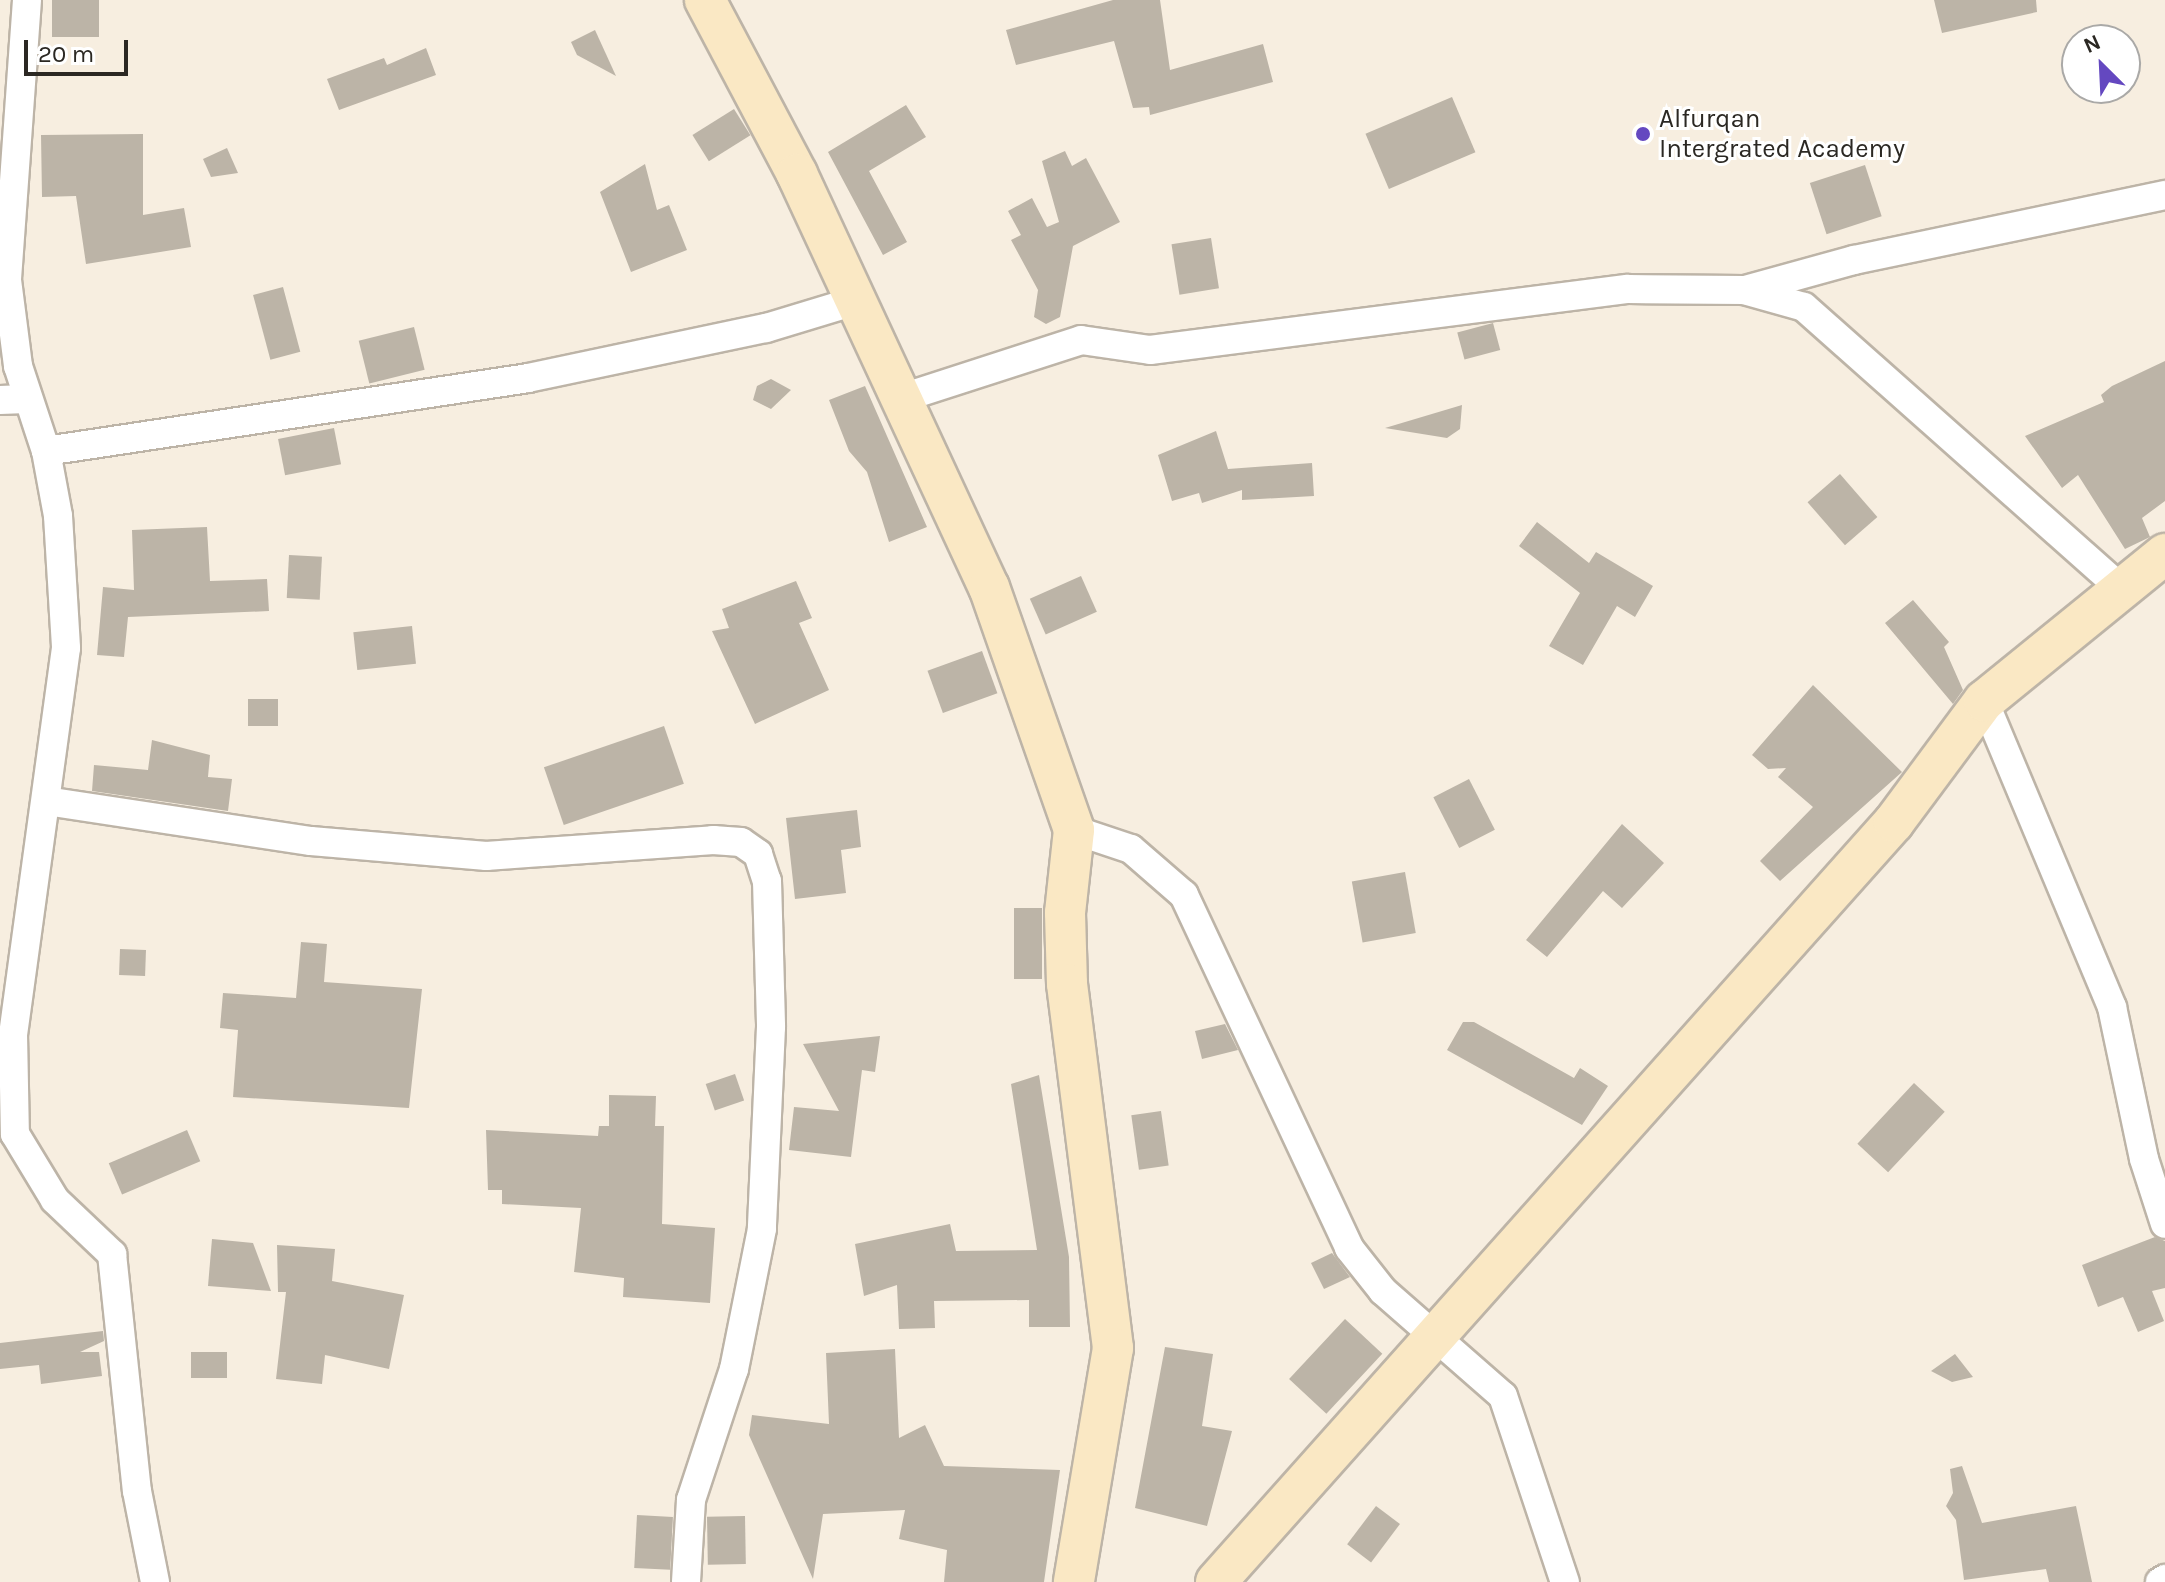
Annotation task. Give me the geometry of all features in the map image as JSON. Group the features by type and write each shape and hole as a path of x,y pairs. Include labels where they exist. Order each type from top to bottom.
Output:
{"street":[{"path":"27,0 7,280 13,400 46,451 62,559 66,648 13,1034 8,1128 55,1200 112,1254 137,1491 155,1582"},
{"path":"705,0 905,397 989,587 1074,830 1065,913 1067,984 1113,1348 1074,1582"},
{"path":"1744,290 1854,260 2165,195"},
{"path":"905,397 1081,340 1150,350 1628,289 1744,290 1804,307 2121,588"},
{"path":"46,451 528,378 766,328 858,300"},
{"path":"1230,1576 1720,1010 1894,822 1984,701 2165,554"},
{"path":"1984,701 2112,1007 2144,1159 2165,1224"},
{"path":"46,801 311,841 486,856 713,840 741,842 758,854 767,881 771,1027 762,1229 734,1369 691,1500 686,1582"},
{"path":"1074,830 1131,849 1184,895 1349,1248 1383,1291 1503,1396 1565,1582"}],"building":[{"path":"52,0 99,0 99,37 52,37"},
{"path":"1113,0 1160,0 1170,70 1263,44 1273,82 1150,115 1149,107 1133,108 1114,41 1016,65 1006,30"},
{"path":"1934,0 2036,0 2037,12 1942,33"},
{"path":"595,30 616,76 577,55 571,42"},
{"path":"426,48 436,75 339,110 327,79 384,58 387,65"},
{"path":"1452,97 1475,152 1389,189 1365,134"},
{"path":"906,105 926,137 869,171 907,242 883,255 828,152"},
{"path":"734,109 750,135 709,161 692,135"},
{"path":"143,134 143,215 184,208 191,247 86,264 76,196 42,197 41,135"},
{"path":"227,148 238,173 211,177 203,159"},
{"path":"1065,151 1072,166 1086,158 1120,222 1073,246 1060,317 1046,324 1034,317 1038,290 1011,240 1021,235 1008,211 1032,198 1047,227 1059,222 1042,161"},
{"path":"645,164 657,210 669,205 687,250 631,272 600,192"},
{"path":"1865,165 1882,216 1827,234 1810,183"},
{"path":"1211,238 1219,288 1179,295 1171,244"},
{"path":"283,287 300,352 270,360 253,295"},
{"path":"1493,323 1500,350 1465,360 1457,333"},
{"path":"414,327 425,370 369,383 359,341"},
{"path":"2165,361 2165,501 2142,518 2150,537 2125,549 2078,475 2062,488 2025,436 2104,402 2101,395 2112,386"},
{"path":"771,379 791,390 771,409 753,400 757,386"},
{"path":"865,386 927,527 889,542 867,472 849,451 829,400"},
{"path":"1462,405 1460,429 1447,438 1385,428"},
{"path":"334,428 341,464 285,475 278,439"},
{"path":"1216,431 1228,469 1312,463 1314,496 1242,500 1242,490 1202,503 1199,493 1172,501 1158,455"},
{"path":"1840,474 1877,517 1845,545 1808,502"},
{"path":"1537,522 1589,563 1596,552 1653,586 1635,617 1617,606 1583,665 1549,646 1580,593 1519,546"},
{"path":"207,527 210,581 267,579 269,611 128,617 124,657 97,655 103,587 134,590 132,530"},
{"path":"289,555 322,557 320,600 287,598"},
{"path":"1081,576 1097,612 1046,634 1030,599"},
{"path":"796,581 812,618 799,623 829,690 755,724 712,631 729,628 722,609"},
{"path":"1913,600 1949,642 1944,647 1963,690 1953,704 1885,623"},
{"path":"412,626 416,664 357,670 353,632"},
{"path":"982,651 997,693 943,713 927,671"},
{"path":"1813,685 1902,772 1780,881 1760,861 1813,807 1778,777 1786,768 1768,769 1752,755"},
{"path":"248,699 278,699 278,726 248,726"},
{"path":"664,726 684,784 564,825 544,767"},
{"path":"152,740 210,755 208,777 232,779 228,811 92,791 94,765 148,770"},
{"path":"1469,779 1495,830 1459,848 1433,797"},
{"path":"857,810 861,847 841,850 846,893 795,899 786,818"},
{"path":"1622,824 1664,863 1622,908 1603,891 1547,957 1526,940"},
{"path":"1405,872 1416,933 1363,942 1352,881"},
{"path":"1014,908 1042,908 1042,979 1014,979"},
{"path":"301,942 327,944 324,982 422,989 409,1108 233,1097 238,1030 220,1028 223,993 296,998"},
{"path":"120,949 146,950 145,976 119,975"},
{"path":"1463,1022 1474,1022 1574,1078 1580,1068 1608,1086 1582,1125 1447,1050"},
{"path":"1225,1024 1238,1050 1202,1059 1195,1031"},
{"path":"880,1036 875,1072 862,1070 851,1157 789,1150 794,1107 839,1111 803,1044"},
{"path":"735,1074 744,1100 715,1111 706,1084"},
{"path":"1039,1075 1069,1257 1070,1327 1029,1327 1029,1300 934,1301 935,1328 899,1329 897,1285 864,1296 855,1244 950,1224 956,1251 1037,1250 1011,1084"},
{"path":"1914,1083 1945,1112 1888,1172 1857,1144"},
{"path":"609,1095 656,1096 655,1126 664,1126 662,1224 715,1228 710,1303 623,1297 624,1278 574,1272 581,1208 502,1204 502,1190 488,1190 486,1130 598,1136 599,1126 609,1126"},
{"path":"1161,1111 1169,1165 1139,1170 1131,1115"},
{"path":"187,1130 200,1161 122,1195 109,1163"},
{"path":"2155,1237 2165,1241 2165,1288 2152,1291 2164,1321 2138,1332 2123,1297 2098,1307 2082,1265"},
{"path":"212,1239 253,1243 271,1291 208,1286"},
{"path":"277,1245 335,1249 332,1281 404,1295 389,1369 325,1355 322,1384 276,1379 286,1292 278,1292"},
{"path":"1332,1253 1350,1277 1324,1289 1311,1263"},
{"path":"1345,1319 1382,1354 1326,1414 1289,1379"},
{"path":"103,1331 104,1341 80,1352 99,1352 102,1376 41,1384 39,1365 0,1369 0,1343"},
{"path":"1165,1347 1213,1354 1202,1426 1232,1431 1207,1526 1135,1508"},
{"path":"895,1349 899,1438 925,1425 944,1466 1060,1470 1044,1582 944,1582 947,1550 899,1539 905,1510 823,1514 813,1579 749,1435 752,1415 829,1424 826,1353"},
{"path":"191,1352 227,1352 227,1378 191,1378"},
{"path":"1955,1354 1973,1377 1952,1382 1931,1371"},
{"path":"1962,1466 1982,1523 2076,1506 2092,1582 2049,1582 2046,1569 1964,1580 1956,1520 1946,1506 1953,1493 1950,1469"},
{"path":"1376,1506 1400,1524 1371,1562 1347,1544"},
{"path":"637,1515 673,1517 670,1570 634,1568"},
{"path":"745,1516 746,1564 708,1565 707,1517"}],"place":[{"name":"Alfurqan Intergrated Academy","path":"1643,134"}]}
